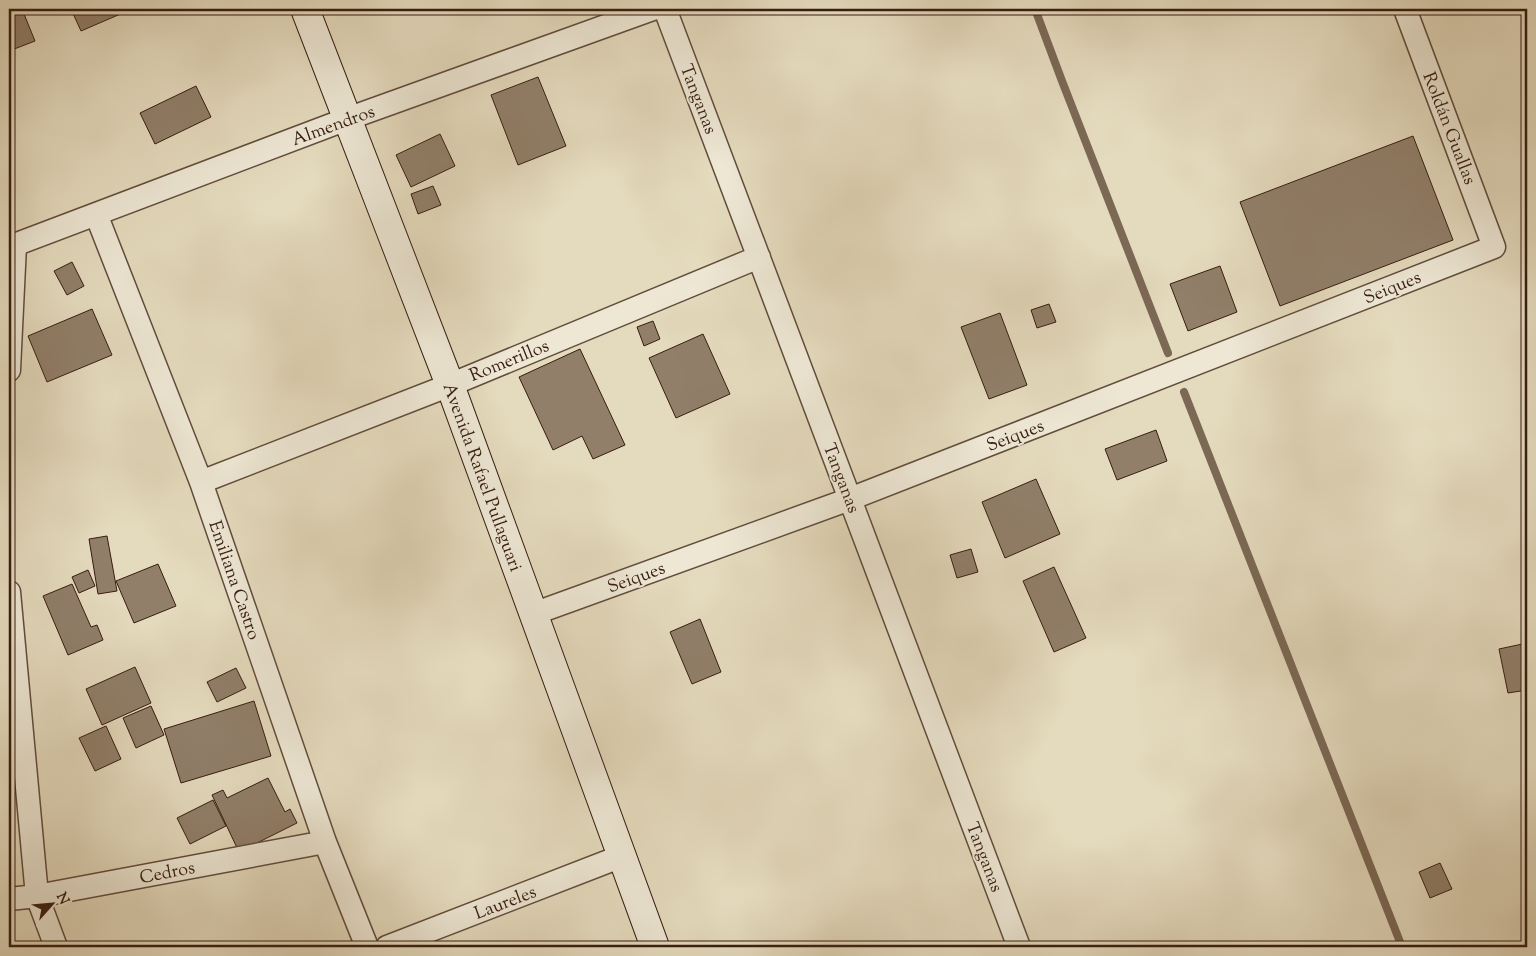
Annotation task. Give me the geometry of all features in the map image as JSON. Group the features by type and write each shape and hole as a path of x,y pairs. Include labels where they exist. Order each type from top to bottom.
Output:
{"street":[{"name":"Avenida Rafael Pullaguari","path":"305,9 450,385 655,947"},
{"name":"Almendros","path":"9,370 12,246 347,119 653,9"},
{"name":"Tanganas","path":"665,9 1019,947"},
{"name":"Roldán Guallas","path":"1405,9 1494,246"},
{"name":"Emiliana Castro","path":"96,214 201,482 325,842 367,947"},
{"name":"Seiques","path":"533,614 850,499 1494,246"},
{"name":"Romerillos","path":"201,482 450,385 759,257"},
{"path":"9,592 37,896 56,947"},
{"name":"Cedros","path":"9,899 37,896 325,842"},
{"name":"Laureles","path":"387,947 622,856"}],"building":[{"path":"9,9 22,9 35,41 9,51"},
{"path":"71,9 132,9 81,31"},
{"path":"538,77 566,146 518,165 491,95"},
{"path":"196,86 211,117 155,144 140,113"},
{"path":"440,134 455,166 411,187 396,155"},
{"path":"1413,136 1453,240 1280,306 1240,202"},
{"path":"433,186 441,205 418,214 411,194"},
{"path":"72,262 84,286 67,295 54,271"},
{"path":"1220,266 1237,312 1188,331 1170,284"},
{"path":"1049,304 1056,322 1037,328 1031,310"},
{"path":"92,309 112,355 47,382 28,336"},
{"path":"1000,313 1027,385 989,399 961,327"},
{"path":"653,321 660,339 644,346 637,327"},
{"path":"703,334 730,394 676,418 649,358"},
{"path":"580,349 625,445 593,459 582,436 553,450 519,377"},
{"path":"1156,430 1167,461 1117,480 1105,449"},
{"path":"1036,479 1060,534 1005,558 982,502"},
{"path":"107,536 117,591 98,594 89,539"},
{"path":"971,549 978,572 957,578 950,555"},
{"path":"158,564 176,606 134,623 116,581"},
{"path":"1054,567 1086,638 1054,652 1023,581"},
{"path":"88,570 95,586 79,593 72,577"},
{"path":"72,584 91,627 97,625 103,640 68,655 43,596"},
{"path":"700,619 721,672 692,684 670,632"},
{"path":"1527,643 1527,690 1508,693 1499,649"},
{"path":"135,667 151,703 102,725 86,689"},
{"path":"236,668 246,688 217,702 207,682"},
{"path":"254,701 271,756 181,783 164,729"},
{"path":"151,706 164,735 136,748 123,718"},
{"path":"106,726 121,759 95,771 79,738"},
{"path":"268,778 285,812 290,809 297,823 239,852 212,795 223,790 227,798"},
{"path":"213,800 226,826 190,844 177,818"},
{"path":"1440,863 1452,889 1430,898 1419,872"}],"waterway":[{"path":"1035,9 1168,353"},
{"path":"1184,392 1402,947"}]}
